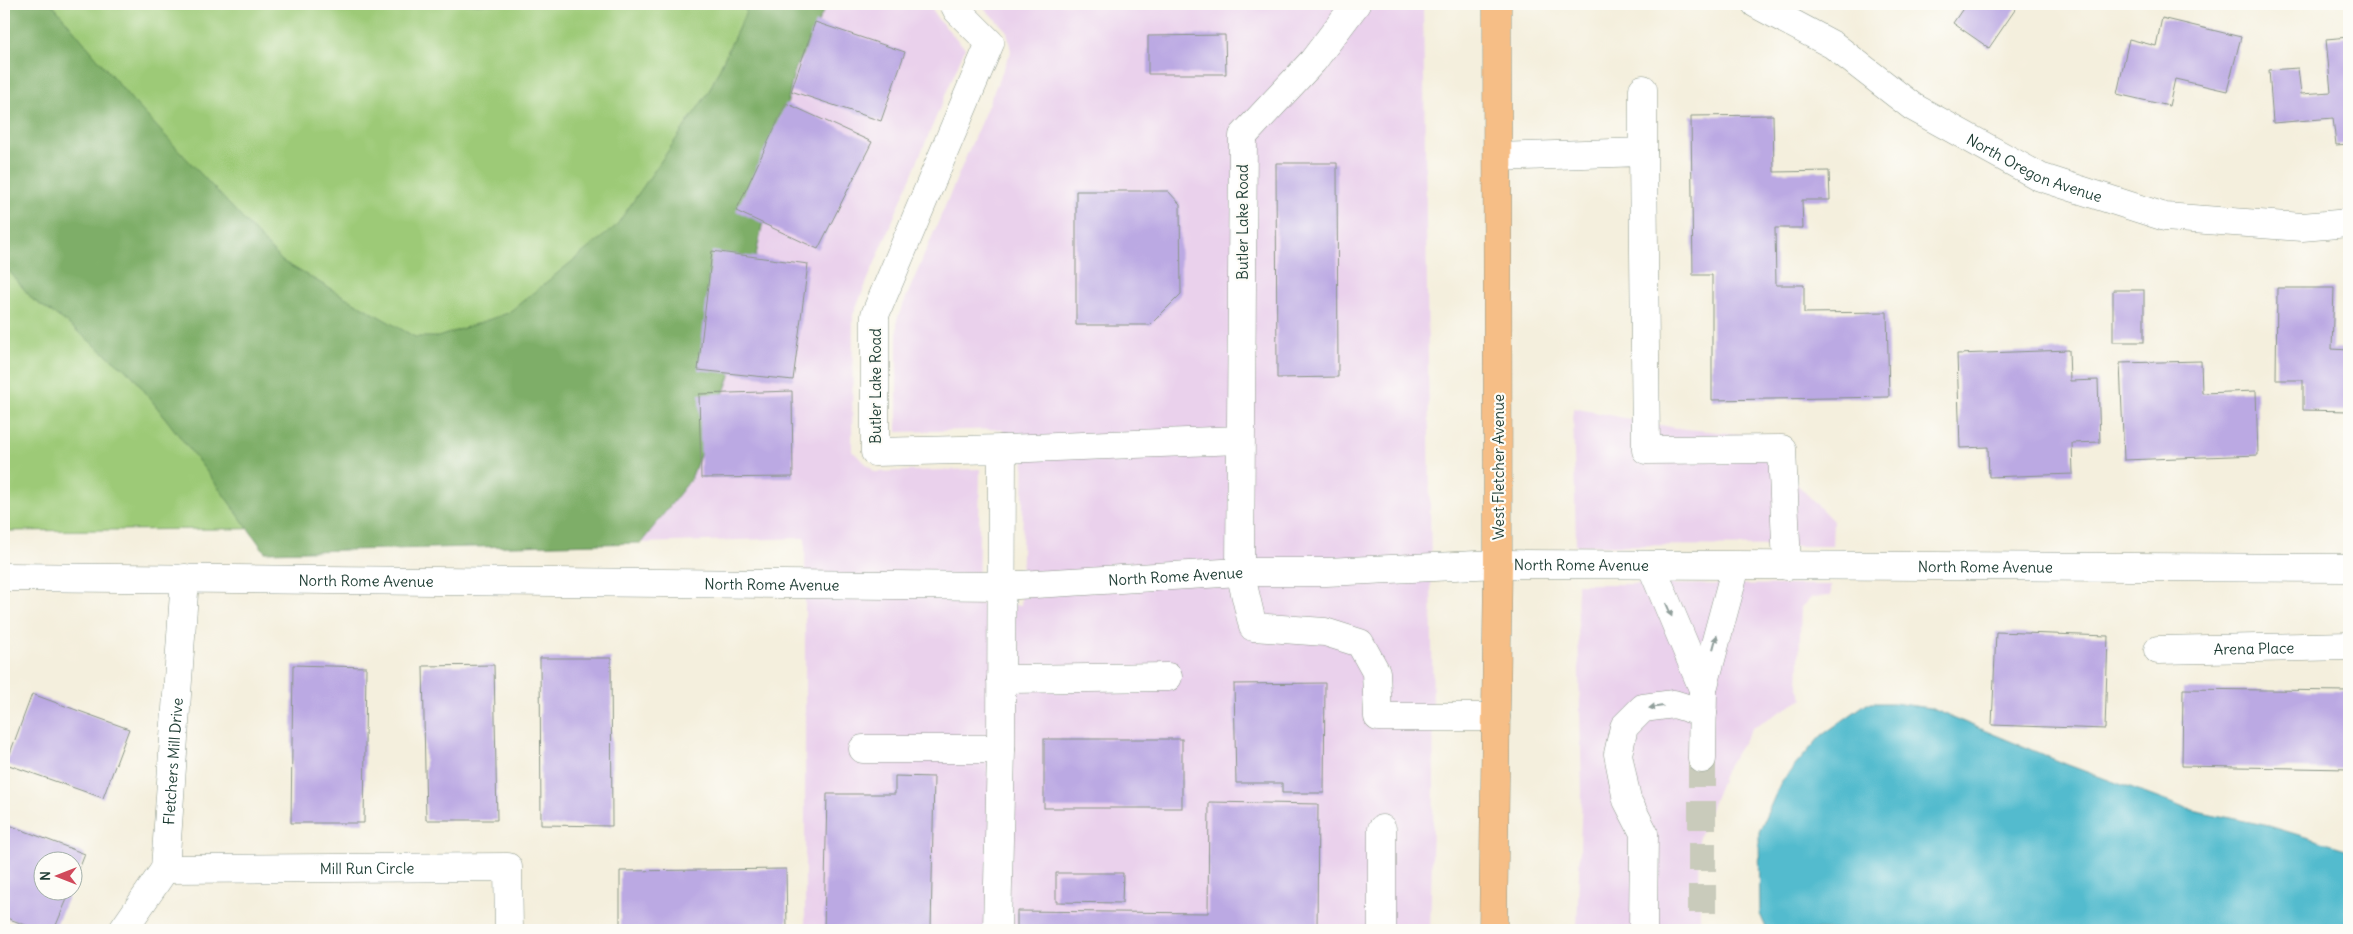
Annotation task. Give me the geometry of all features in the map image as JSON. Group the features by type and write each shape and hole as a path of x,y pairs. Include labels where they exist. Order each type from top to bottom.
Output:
{"main road":[{"name":"West Fletcher Avenue","path":"1493,930 1498,564 1497,4"}],"street":[{"name":"Butler Lake Road","path":"954,4 957,10 990,43 875,315 874,452 1002,449"},
{"name":"Butler Lake Road","path":"1356,4 1313,61 1243,136 1240,572 1254,627 1325,632 1360,642 1376,672 1378,717 1496,717"},
{"name":"North Oregon Avenue","path":"1756,4 1833,45 1913,107 2040,177 2165,217 2302,227 2349,223"},
{"path":"1642,89 1646,450 1782,449 1787,566"},
{"path":"1498,157 1643,152"},
{"path":"997,930 1001,749 1000,586 1002,449 1240,440"},
{"name":"North Rome Avenue","path":"4,577 1000,586 1240,572 1326,572 1498,564 2349,568"},
{"path":"1651,565 1703,701"},
{"path":"1702,759 1703,701 1736,566"},
{"name":"Fletchers Mill Drive","path":"165,869 185,578"},
{"name":"Arena Place","path":"2158,650 2349,646"},
{"path":"1001,679 1168,677"},
{"path":"1643,930 1644,833 1627,800 1618,754 1624,727 1643,708 1703,701"},
{"path":"863,749 1001,749"},
{"path":"1382,829 1382,930"},
{"name":"Mill Run Circle","path":"165,869 508,867 509,930"},
{"path":"123,930 165,869"}],"shaded area":[{"path":"827,4 929,4 937,18 965,48 853,315 852,451 875,472 980,469 978,604 1021,605 1024,449 1001,429 897,432 897,319 1011,51 1007,31 980,4 1423,4 1434,786 1430,930 805,930 805,538 641,543 691,479 774,160 794,72"},
{"path":"1573,408 1676,428 1749,435 1833,521 1832,546 1576,545"},
{"path":"1577,584 1831,585 1831,596 1812,597 1801,607 1798,688 1803,699 1753,727 1726,769 1699,837 1700,930 1577,930 1582,792"}],"green space":[{"path":"4,4 784,4 649,525 4,531"},
{"path":"4,4 52,4 132,100 282,261 415,337 438,337 508,313 616,226 708,93 748,4 827,4 794,72 732,371 691,479 641,543 265,552 210,476 132,375 62,319 33,300 4,265"}],"water":[{"path":"1867,703 1894,703 1930,708 2068,765 2187,809 2269,826 2349,850 2349,930 1767,930 1760,914 1759,832 1781,782 1821,736"}],"building":[{"path":"1966,4 2019,4 1989,48 1953,23"},
{"path":"2162,18 2241,37 2227,91 2175,79 2169,106 2117,94 2129,39 2156,46"},
{"path":"815,22 905,52 881,121 791,91"},
{"path":"1225,35 1226,74 1148,74 1148,36"},
{"path":"2349,37 2349,144 2336,145 2333,118 2273,123 2269,70 2298,68 2301,94 2331,92 2326,39"},
{"path":"786,103 872,142 818,249 736,211"},
{"path":"1773,115 1774,172 1829,171 1830,200 1802,200 1803,228 1775,228 1776,285 1804,285 1804,313 1887,312 1889,397 1712,400 1712,275 1693,275 1691,116"},
{"path":"1276,163 1337,163 1338,377 1277,378"},
{"path":"1076,191 1168,191 1180,204 1181,294 1150,325 1076,325"},
{"path":"712,251 808,264 793,380 698,370"},
{"path":"2277,288 2334,288 2332,349 2349,350 2349,411 2303,410 2303,380 2276,380"},
{"path":"2113,290 2144,290 2144,342 2113,342"},
{"path":"2069,350 2070,381 2098,380 2100,442 2072,443 2073,474 1989,477 1988,447 1960,448 1957,354"},
{"path":"2201,361 2202,393 2256,391 2258,455 2124,460 2120,363"},
{"path":"792,391 793,477 701,478 699,394"},
{"path":"1996,632 2108,636 2105,729 1992,725"},
{"path":"540,658 611,658 612,826 541,825"},
{"path":"293,665 366,667 364,823 291,823"},
{"path":"494,665 497,820 426,820 423,666"},
{"path":"1325,683 1324,793 1282,793 1282,783 1236,783 1234,684"},
{"path":"2183,689 2349,691 2349,769 2182,766"},
{"path":"32,694 129,729 103,798 6,764"},
{"path":"1044,739 1182,739 1182,808 1044,808"},
{"path":"895,776 934,777 931,930 824,930 827,794 895,794"},
{"path":"1209,802 1318,804 1317,930 1017,930 1017,911 1208,913"},
{"path":"4,823 80,852 32,852 32,902 66,902 54,930 39,930 4,917"},
{"path":"786,869 787,930 620,930 620,871"},
{"path":"1056,873 1123,873 1122,903 1056,902"}],"tunnel":[{"path":"1702,759 1702,930"}]}
